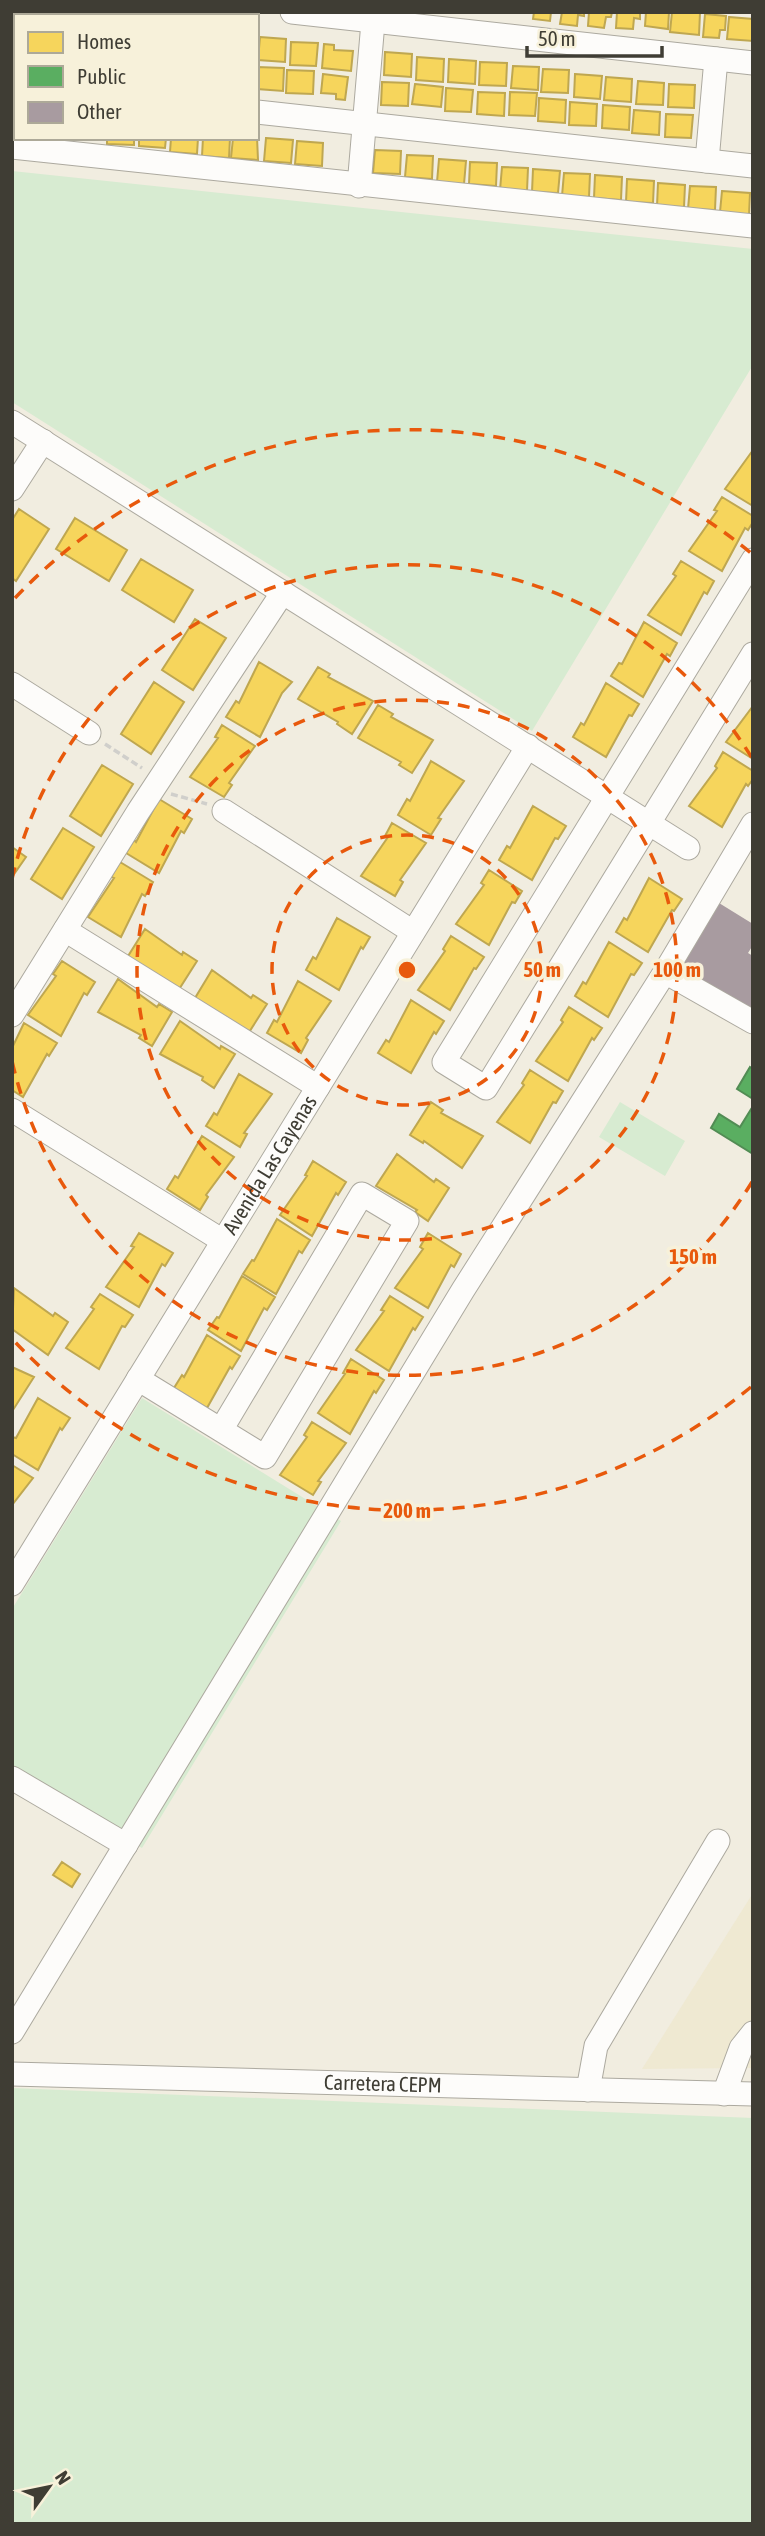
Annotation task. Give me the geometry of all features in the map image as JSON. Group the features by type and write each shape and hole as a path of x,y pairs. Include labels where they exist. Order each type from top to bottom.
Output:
{"street":[{"path":"292,12 753,63"},
{"path":"359,186 373,22"},
{"path":"707,161 716,59"},
{"path":"259,112 753,166"},
{"path":"12,146 359,186 753,226"},
{"path":"12,422 688,848"},
{"path":"12,489 43,441"},
{"path":"753,559 444,1062 486,1088 753,654"},
{"path":"12,1014 138,812 284,592"},
{"path":"12,684 89,733"},
{"name":"Avenida Las Cayenas","path":"12,1584 527,746"},
{"path":"225,811 413,932"},
{"path":"12,2032 463,1290 665,972 753,824"},
{"path":"65,930 318,1087"},
{"path":"665,972 753,1022"},
{"path":"12,1110 223,1241"},
{"path":"138,1380 265,1457 407,1221 362,1194 221,1430"},
{"path":"12,1778 126,1845"},
{"path":"588,2090 596,2046 718,1841"},
{"path":"724,2094 741,2048 753,2033"},
{"name":"Carretera CEPM","path":"12,2074 753,2094"}],"shaded area":[{"path":"753,1893 753,2068 642,2069"}],"green space":[{"path":"12,171 753,249 753,365 532,731 12,402"},
{"path":"620,1102 685,1141 665,1176 599,1137"},
{"path":"142,1398 341,1521 142,1848 12,1769 12,1609"},
{"path":"12,2088 753,2118 753,2524 12,2524"}],"building: Homes":[{"path":"12,12 36,12 14,14 12,31"},
{"path":"534,12 551,12 550,21 533,19"},
{"path":"562,12 584,12 584,16 578,15 577,26 560,24"},
{"path":"589,12 612,12 611,17 606,17 604,28 588,26"},
{"path":"617,12 640,12 640,19 634,18 633,29 616,28"},
{"path":"646,12 669,12 668,29 645,26"},
{"path":"672,12 700,13 699,35 670,32"},
{"path":"705,14 726,16 725,30 720,30 719,38 703,37"},
{"path":"729,17 753,19 753,41 727,39"},
{"path":"260,37 286,39 285,62 259,60"},
{"path":"291,42 318,43 316,66 290,65"},
{"path":"324,44 334,45 334,50 353,51 351,71 322,68"},
{"path":"385,52 412,54 411,77 384,75"},
{"path":"417,57 444,59 443,82 416,80"},
{"path":"449,59 476,61 475,84 448,82"},
{"path":"480,62 507,63 506,86 479,85"},
{"path":"513,66 539,67 538,90 511,88"},
{"path":"259,67 284,68 283,91 259,89"},
{"path":"543,69 569,70 568,93 541,92"},
{"path":"287,70 314,71 313,94 286,93"},
{"path":"323,74 348,77 345,100 336,99 336,94 321,93"},
{"path":"575,74 602,76 600,99 574,97"},
{"path":"606,77 632,79 631,102 604,100"},
{"path":"638,81 664,83 663,105 636,104"},
{"path":"382,82 409,83 408,106 381,105"},
{"path":"415,84 443,87 441,107 412,104"},
{"path":"669,84 695,85 694,108 668,107"},
{"path":"446,88 473,90 471,112 445,111"},
{"path":"478,92 505,93 504,116 477,114"},
{"path":"510,92 537,93 535,116 509,115"},
{"path":"539,98 566,100 565,123 538,121"},
{"path":"570,102 597,104 596,126 569,125"},
{"path":"603,105 630,107 629,130 602,128"},
{"path":"634,110 660,112 659,135 632,133"},
{"path":"666,114 693,115 691,138 665,137"},
{"path":"266,138 293,140 291,163 264,161"},
{"path":"107,140 134,140 134,145 107,144"},
{"path":"139,140 166,140 165,148 139,146"},
{"path":"171,140 198,140 197,154 170,152"},
{"path":"203,140 230,140 229,158 202,156"},
{"path":"233,140 257,140 258,160 231,158"},
{"path":"297,141 323,143 322,166 295,164"},
{"path":"375,150 401,151 400,174 373,173"},
{"path":"407,155 433,156 432,179 405,177"},
{"path":"439,159 466,161 464,184 437,182"},
{"path":"470,162 497,163 496,186 469,184"},
{"path":"502,167 528,168 527,191 500,190"},
{"path":"533,169 560,171 558,193 532,192"},
{"path":"564,173 590,174 589,197 562,196"},
{"path":"595,175 622,177 621,200 594,198"},
{"path":"627,179 654,181 653,203 626,202"},
{"path":"658,183 685,185 684,207 657,206"},
{"path":"690,186 716,187 715,210 688,209"},
{"path":"722,191 750,193 749,215 720,212"},
{"path":"753,450 753,506 725,489"},
{"path":"722,497 753,516 753,522 748,530 745,528 722,571 689,551 717,511 714,510"},
{"path":"19,509 49,529 16,581 12,578 12,520"},
{"path":"75,518 127,550 109,581 56,549"},
{"path":"141,559 193,590 174,622 122,590"},
{"path":"681,561 714,581 707,594 704,592 681,635 648,615 676,576 673,574"},
{"path":"195,619 226,638 193,690 162,670"},
{"path":"644,622 677,643 670,656 667,654 643,697 611,676 619,663 622,664"},
{"path":"259,662 292,682 282,693 260,737 226,717 236,701 239,703"},
{"path":"318,667 330,674 328,677 373,701 352,734 337,724 338,722 298,699"},
{"path":"154,682 184,702 151,754 121,734"},
{"path":"606,683 639,704 632,716 629,715 606,757 573,737 581,723 584,725"},
{"path":"378,705 393,714 391,717 433,740 412,773 399,765 401,762 358,738"},
{"path":"753,706 753,759 726,742"},
{"path":"222,725 255,746 229,783 232,785 224,797 190,777 218,738 215,737"},
{"path":"723,752 753,771 753,779 748,786 746,784 722,827 689,806 717,768 715,766"},
{"path":"431,761 464,781 438,818 441,819 431,835 398,815 407,799 410,801"},
{"path":"102,765 133,784 101,836 70,816"},
{"path":"159,799 192,819 184,833 181,831 159,873 126,853 134,840 136,842"},
{"path":"533,806 566,826 558,839 555,838 532,880 499,860 507,846 510,848"},
{"path":"392,823 426,843 400,880 403,882 395,896 361,876 388,837 385,836"},
{"path":"63,828 94,847 62,899 31,879"},
{"path":"12,847 26,857 12,877"},
{"path":"120,862 153,882 145,896 142,894 121,937 88,917 114,878 111,877"},
{"path":"489,870 522,891 515,903 512,902 489,945 456,924 484,885 481,883"},
{"path":"649,878 682,899 674,911 672,910 648,952 616,932 624,918 627,920"},
{"path":"337,918 370,937 363,949 361,947 339,990 306,970 313,957 316,959"},
{"path":"145,929 182,955 183,952 197,961 176,994 125,961"},
{"path":"451,936 484,957 476,969 474,968 450,1010 418,990 445,951 443,949"},
{"path":"609,942 642,963 634,975 631,974 608,1017 575,996 583,982 586,984"},
{"path":"62,961 95,982 87,995 84,993 61,1036 28,1015 56,976 53,974"},
{"path":"212,970 251,998 253,995 267,1004 246,1037 192,1003"},
{"path":"118,979 157,1007 159,1004 172,1012 152,1046 139,1038 141,1035 98,1012"},
{"path":"298,981 331,1001 306,1038 308,1040 301,1053 267,1033 274,1020 277,1022"},
{"path":"411,1000 444,1021 436,1034 434,1032 411,1073 378,1053 386,1040 389,1042"},
{"path":"569,1007 602,1028 594,1040 592,1038 568,1081 536,1061 563,1022 561,1020"},
{"path":"180,1021 220,1049 221,1046 235,1054 214,1088 202,1080 203,1077 160,1054"},
{"path":"24,1023 57,1043 49,1056 47,1054 23,1097 12,1090 12,1048"},
{"path":"530,1070 563,1091 556,1103 553,1102 530,1143 497,1122 524,1085 522,1083"},
{"path":"239,1074 272,1094 244,1133 247,1134 240,1147 206,1126 214,1113 217,1115"},
{"path":"431,1102 443,1110 441,1113 483,1136 462,1168 424,1141 423,1143 410,1135"},
{"path":"202,1136 234,1157 206,1195 208,1197 200,1210 167,1189 175,1176 178,1178"},
{"path":"397,1154 434,1182 436,1179 449,1188 428,1221 415,1212 417,1210 376,1186"},
{"path":"313,1161 346,1182 338,1195 336,1193 312,1236 280,1215 307,1176 305,1175"},
{"path":"277,1219 310,1240 302,1253 299,1251 276,1294 243,1274 252,1260 254,1261"},
{"path":"139,1233 173,1253 165,1266 162,1264 139,1307 106,1287 134,1247 131,1246"},
{"path":"428,1233 461,1254 454,1267 451,1265 428,1308 395,1288 423,1249 420,1247"},
{"path":"242,1276 275,1297 267,1310 264,1308 241,1351 208,1330 217,1317 219,1318"},
{"path":"14,1288 53,1316 55,1313 68,1322 48,1355 12,1329"},
{"path":"100,1294 133,1315 125,1327 122,1326 99,1369 66,1348 94,1309 91,1307"},
{"path":"390,1296 423,1317 415,1330 413,1328 389,1371 356,1350 384,1311 381,1310"},
{"path":"207,1335 240,1356 232,1369 230,1367 207,1408 174,1388 182,1375 184,1377"},
{"path":"351,1359 384,1380 376,1393 374,1391 350,1434 318,1413 345,1374 343,1373"},
{"path":"12,1367 34,1377 13,1410 12,1409"},
{"path":"38,1398 70,1418 62,1430 60,1428 38,1470 12,1454 12,1437 16,1438"},
{"path":"312,1422 346,1443 318,1481 321,1482 313,1495 280,1475 307,1437 304,1435"},
{"path":"12,1465 33,1478 12,1505"},
{"path":"62,1862 80,1874 72,1887 53,1875"}],"building: Public":[{"path":"750,1067 753,1069 753,1099 737,1089"},
{"path":"753,1106 753,1154 711,1128 719,1114 740,1127"}],"building: Other":[{"path":"719,903 753,924 753,945 748,953 753,956 753,1016 678,970"}]}
